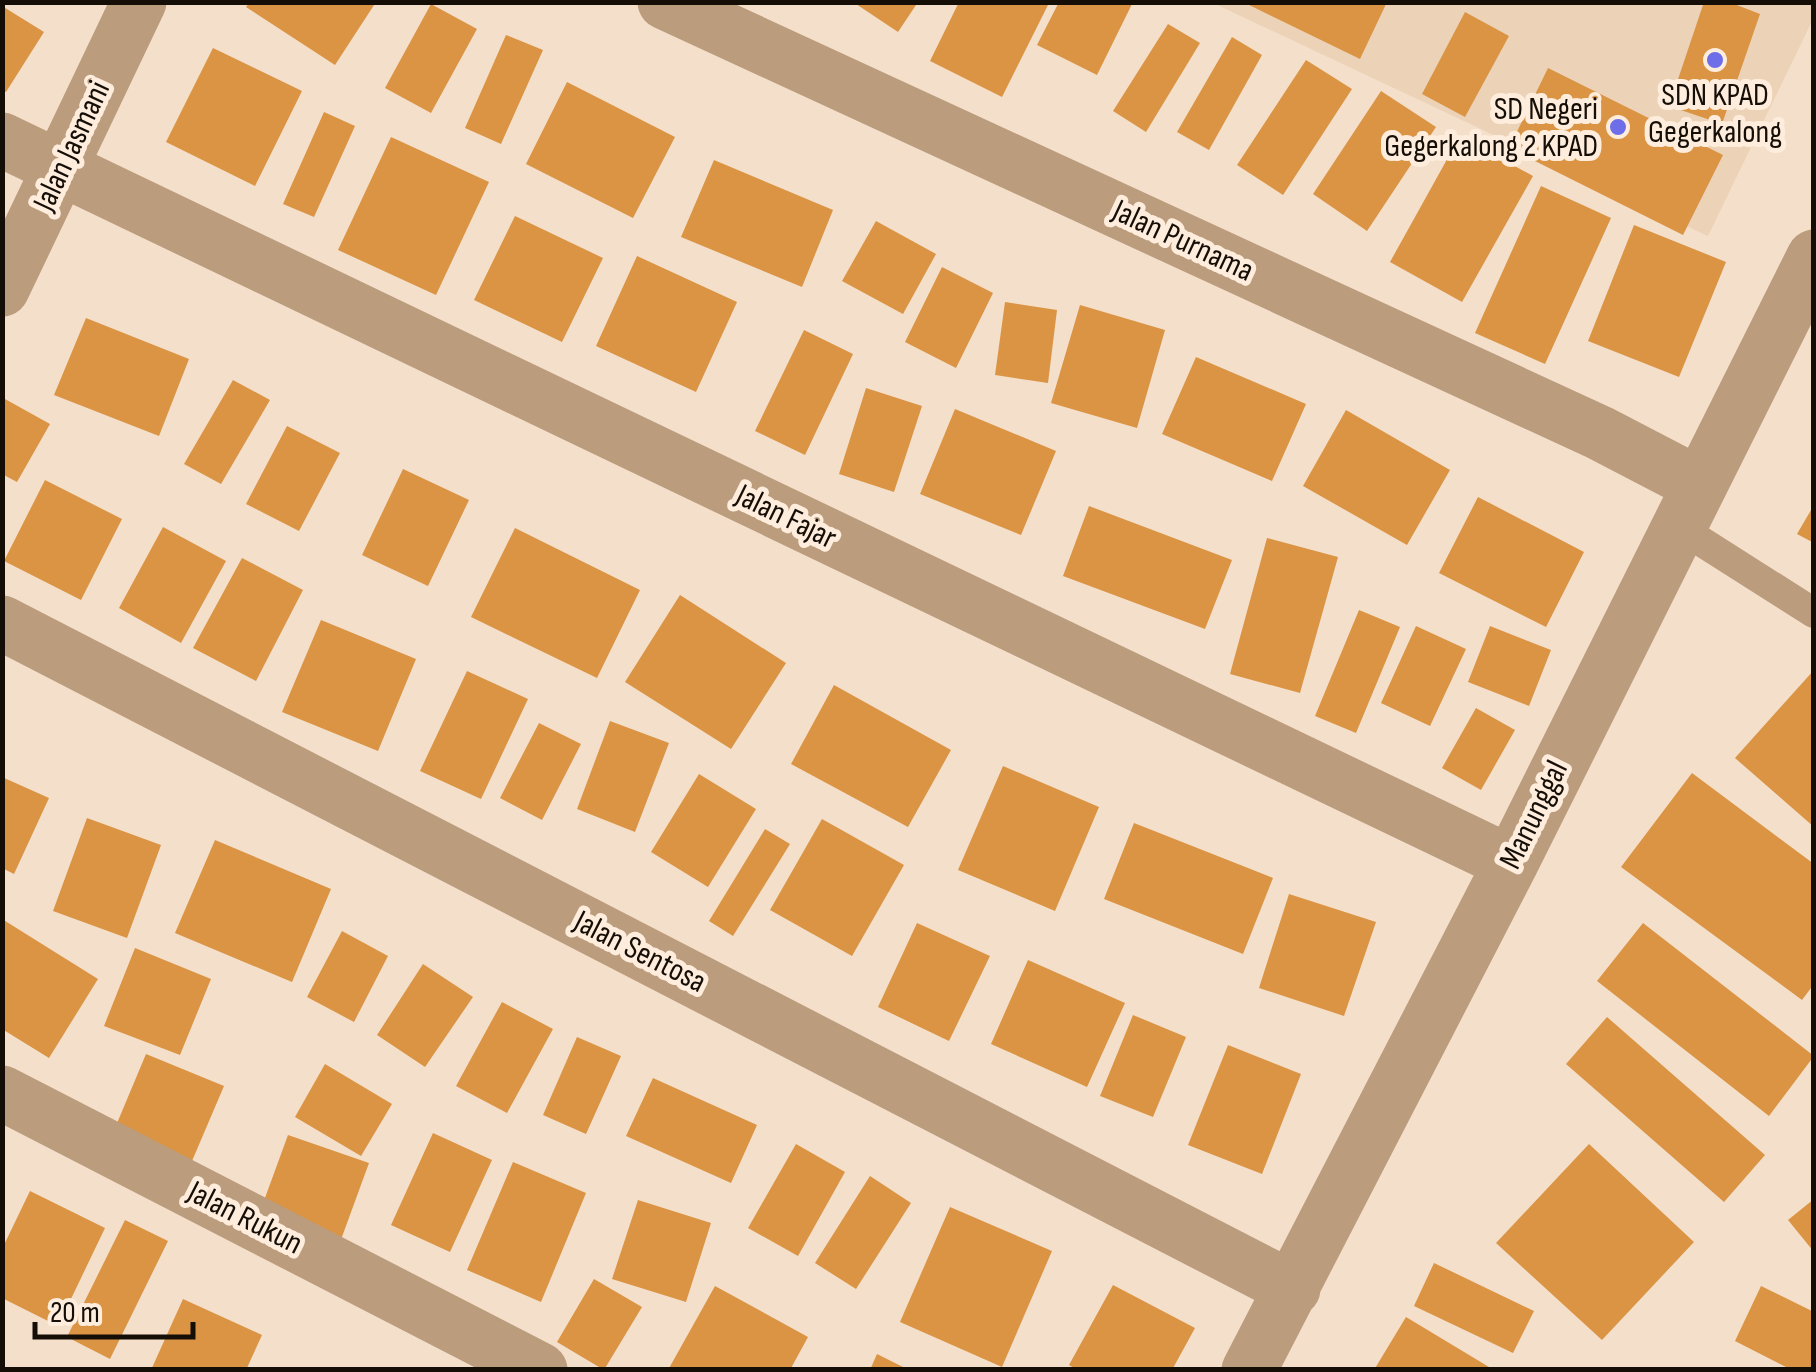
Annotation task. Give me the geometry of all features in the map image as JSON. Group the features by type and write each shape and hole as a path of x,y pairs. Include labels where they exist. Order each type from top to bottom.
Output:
{"street":[{"name":"Jalan Jasmani","path":"2,289 139,2"},
{"name":"Jalan Purnama","path":"664,2 1600,433 1688,505"},
{"name":"Jalan Fajar","path":"2,140 1510,863"},
{"name":"Manunggal","path":"1250,1370 1286,1285 1510,863 1814,257"},
{"name":"Jalan Sentosa","path":"2,622 1286,1285"},
{"name":"Jalan Rukun","path":"2,1094 540,1370"}],"lane":[{"path":"1688,505 1814,613"}],"shaded area":[{"name":"SD Negeri Gegerkalong 2 KPAD","path":"1813,2 1814,17 1708,236 1213,3"}],"building":[{"path":"250,2 376,2 335,65 246,7"},
{"path":"853,2 918,2 898,32"},
{"path":"959,2 1048,5 1002,97 930,61"},
{"path":"1059,2 1133,2 1097,75 1037,45"},
{"path":"1243,2 1387,2 1360,59"},
{"name":"SDN KPAD Gegerkalong","path":"1704,2 1729,2 1760,14 1722,124 1669,106"},
{"path":"431,4 477,29 431,113 385,88"},
{"path":"2,6 44,32 6,92 2,90"},
{"path":"1465,12 1509,36 1465,117 1422,94"},
{"path":"1168,24 1200,43 1146,132 1113,111"},
{"path":"506,35 543,50 501,144 465,128"},
{"path":"1232,37 1262,55 1209,150 1177,132"},
{"path":"213,48 302,91 255,186 166,142"},
{"path":"1306,60 1352,89 1283,195 1237,165"},
{"path":"1548,68 1723,155 1683,235 1509,148"},
{"path":"567,82 675,137 633,218 526,164"},
{"path":"1381,91 1436,127 1367,231 1313,194"},
{"path":"324,112 355,126 314,217 283,204"},
{"path":"1460,136 1533,176 1462,302 1390,262"},
{"path":"391,137 489,182 436,295 338,250"},
{"path":"714,160 833,210 802,287 681,237"},
{"path":"1541,186 1611,218 1545,364 1475,333"},
{"path":"515,216 603,258 562,342 474,300"},
{"path":"876,221 936,254 903,314 842,281"},
{"path":"1634,225 1726,262 1679,377 1588,341"},
{"path":"637,256 737,302 696,392 596,346"},
{"path":"942,267 993,293 956,368 905,342"},
{"path":"1005,302 1057,310 1048,383 995,375"},
{"path":"1080,305 1165,330 1137,428 1051,403"},
{"path":"86,318 189,359 159,436 54,395"},
{"path":"804,330 853,354 805,455 755,431"},
{"path":"1196,357 1306,404 1272,481 1162,434"},
{"path":"233,380 270,400 221,484 184,464"},
{"path":"866,388 922,406 894,492 839,474"},
{"path":"5,399 50,424 17,482 2,474"},
{"path":"955,409 1056,451 1021,535 920,494"},
{"path":"1346,410 1450,470 1407,545 1303,486"},
{"path":"287,426 340,453 299,531 246,504"},
{"path":"403,469 469,500 428,586 362,555"},
{"path":"45,480 122,519 81,600 4,561"},
{"path":"1478,497 1584,552 1546,627 1439,573"},
{"path":"1814,505 1814,543 1797,534"},
{"path":"1089,506 1232,560 1205,629 1063,576"},
{"path":"163,527 226,561 181,643 119,608"},
{"path":"515,528 640,590 597,678 471,617"},
{"path":"1267,538 1338,557 1300,693 1230,674"},
{"path":"242,558 303,590 256,681 193,648"},
{"path":"680,595 786,663 731,749 625,682"},
{"path":"1359,610 1400,627 1356,733 1315,716"},
{"path":"321,620 416,659 378,751 282,712"},
{"path":"1416,626 1466,649 1430,726 1381,703"},
{"path":"1490,626 1551,650 1529,706 1468,682"},
{"path":"1814,670 1814,827 1735,758"},
{"path":"467,671 528,699 481,799 420,771"},
{"path":"834,685 951,750 908,827 791,764"},
{"path":"1476,708 1515,730 1481,790 1442,768"},
{"path":"610,721 669,743 635,832 577,809"},
{"path":"539,723 581,744 542,820 500,798"},
{"path":"1003,766 1099,807 1055,911 958,870"},
{"path":"1692,773 1814,864 1814,984 1802,1000 1621,867"},
{"path":"699,774 756,809 708,887 651,852"},
{"path":"2,777 49,798 14,874 2,868"},
{"path":"87,818 161,845 127,938 53,911"},
{"path":"822,819 904,865 852,956 770,910"},
{"path":"1134,823 1273,878 1243,954 1104,899"},
{"path":"765,829 790,844 733,936 709,921"},
{"path":"215,840 331,889 292,982 175,933"},
{"path":"1289,894 1376,922 1344,1016 1259,988"},
{"path":"2,919 98,979 49,1058 2,1029"},
{"path":"917,923 990,956 949,1041 878,1007"},
{"path":"1643,923 1814,1056 1769,1116 1597,981"},
{"path":"342,931 388,956 354,1022 307,997"},
{"path":"135,948 211,979 180,1055 104,1026"},
{"path":"1028,960 1125,1003 1087,1087 991,1044"},
{"path":"423,964 473,997 425,1067 377,1035"},
{"path":"502,1002 553,1029 507,1113 456,1086"},
{"path":"1133,1015 1186,1037 1153,1117 1100,1096"},
{"path":"1607,1017 1765,1155 1724,1202 1566,1064"},
{"path":"577,1037 621,1056 586,1134 543,1115"},
{"path":"1228,1045 1301,1074 1262,1174 1188,1145"},
{"path":"146,1054 224,1086 192,1161 115,1128"},
{"path":"325,1064 392,1104 361,1156 295,1117"},
{"path":"653,1078 757,1125 731,1183 626,1136"},
{"path":"433,1133 492,1160 450,1252 391,1225"},
{"path":"288,1135 369,1163 339,1245 258,1217"},
{"path":"796,1144 845,1172 798,1256 748,1228"},
{"path":"1589,1144 1694,1242 1602,1340 1496,1243"},
{"path":"513,1162 586,1193 541,1302 467,1270"},
{"path":"870,1176 911,1203 856,1289 815,1263"},
{"path":"30,1191 105,1228 58,1326 2,1298 2,1249"},
{"path":"1814,1199 1814,1252 1788,1220"},
{"path":"638,1200 711,1223 686,1302 612,1279"},
{"path":"950,1207 1052,1251 1002,1367 900,1322"},
{"path":"125,1220 168,1241 110,1359 67,1337"},
{"path":"1434,1263 1534,1311 1513,1353 1414,1306"},
{"path":"594,1279 642,1307 604,1370 557,1342"},
{"path":"1113,1285 1195,1328 1172,1370 1077,1370 1069,1365"},
{"path":"715,1286 808,1337 790,1370 668,1370"},
{"path":"1761,1286 1814,1312 1814,1370 1792,1370 1735,1341"},
{"path":"183,1299 262,1335 246,1370 151,1370"},
{"path":"1406,1317 1494,1370 1374,1370"},
{"path":"877,1354 909,1370 870,1370"}],"place":[{"name":"SDN KPAD Gegerkalong","path":"1715,60"},
{"name":"SD Negeri Gegerkalong 2 KPAD","path":"1618,127"}]}
